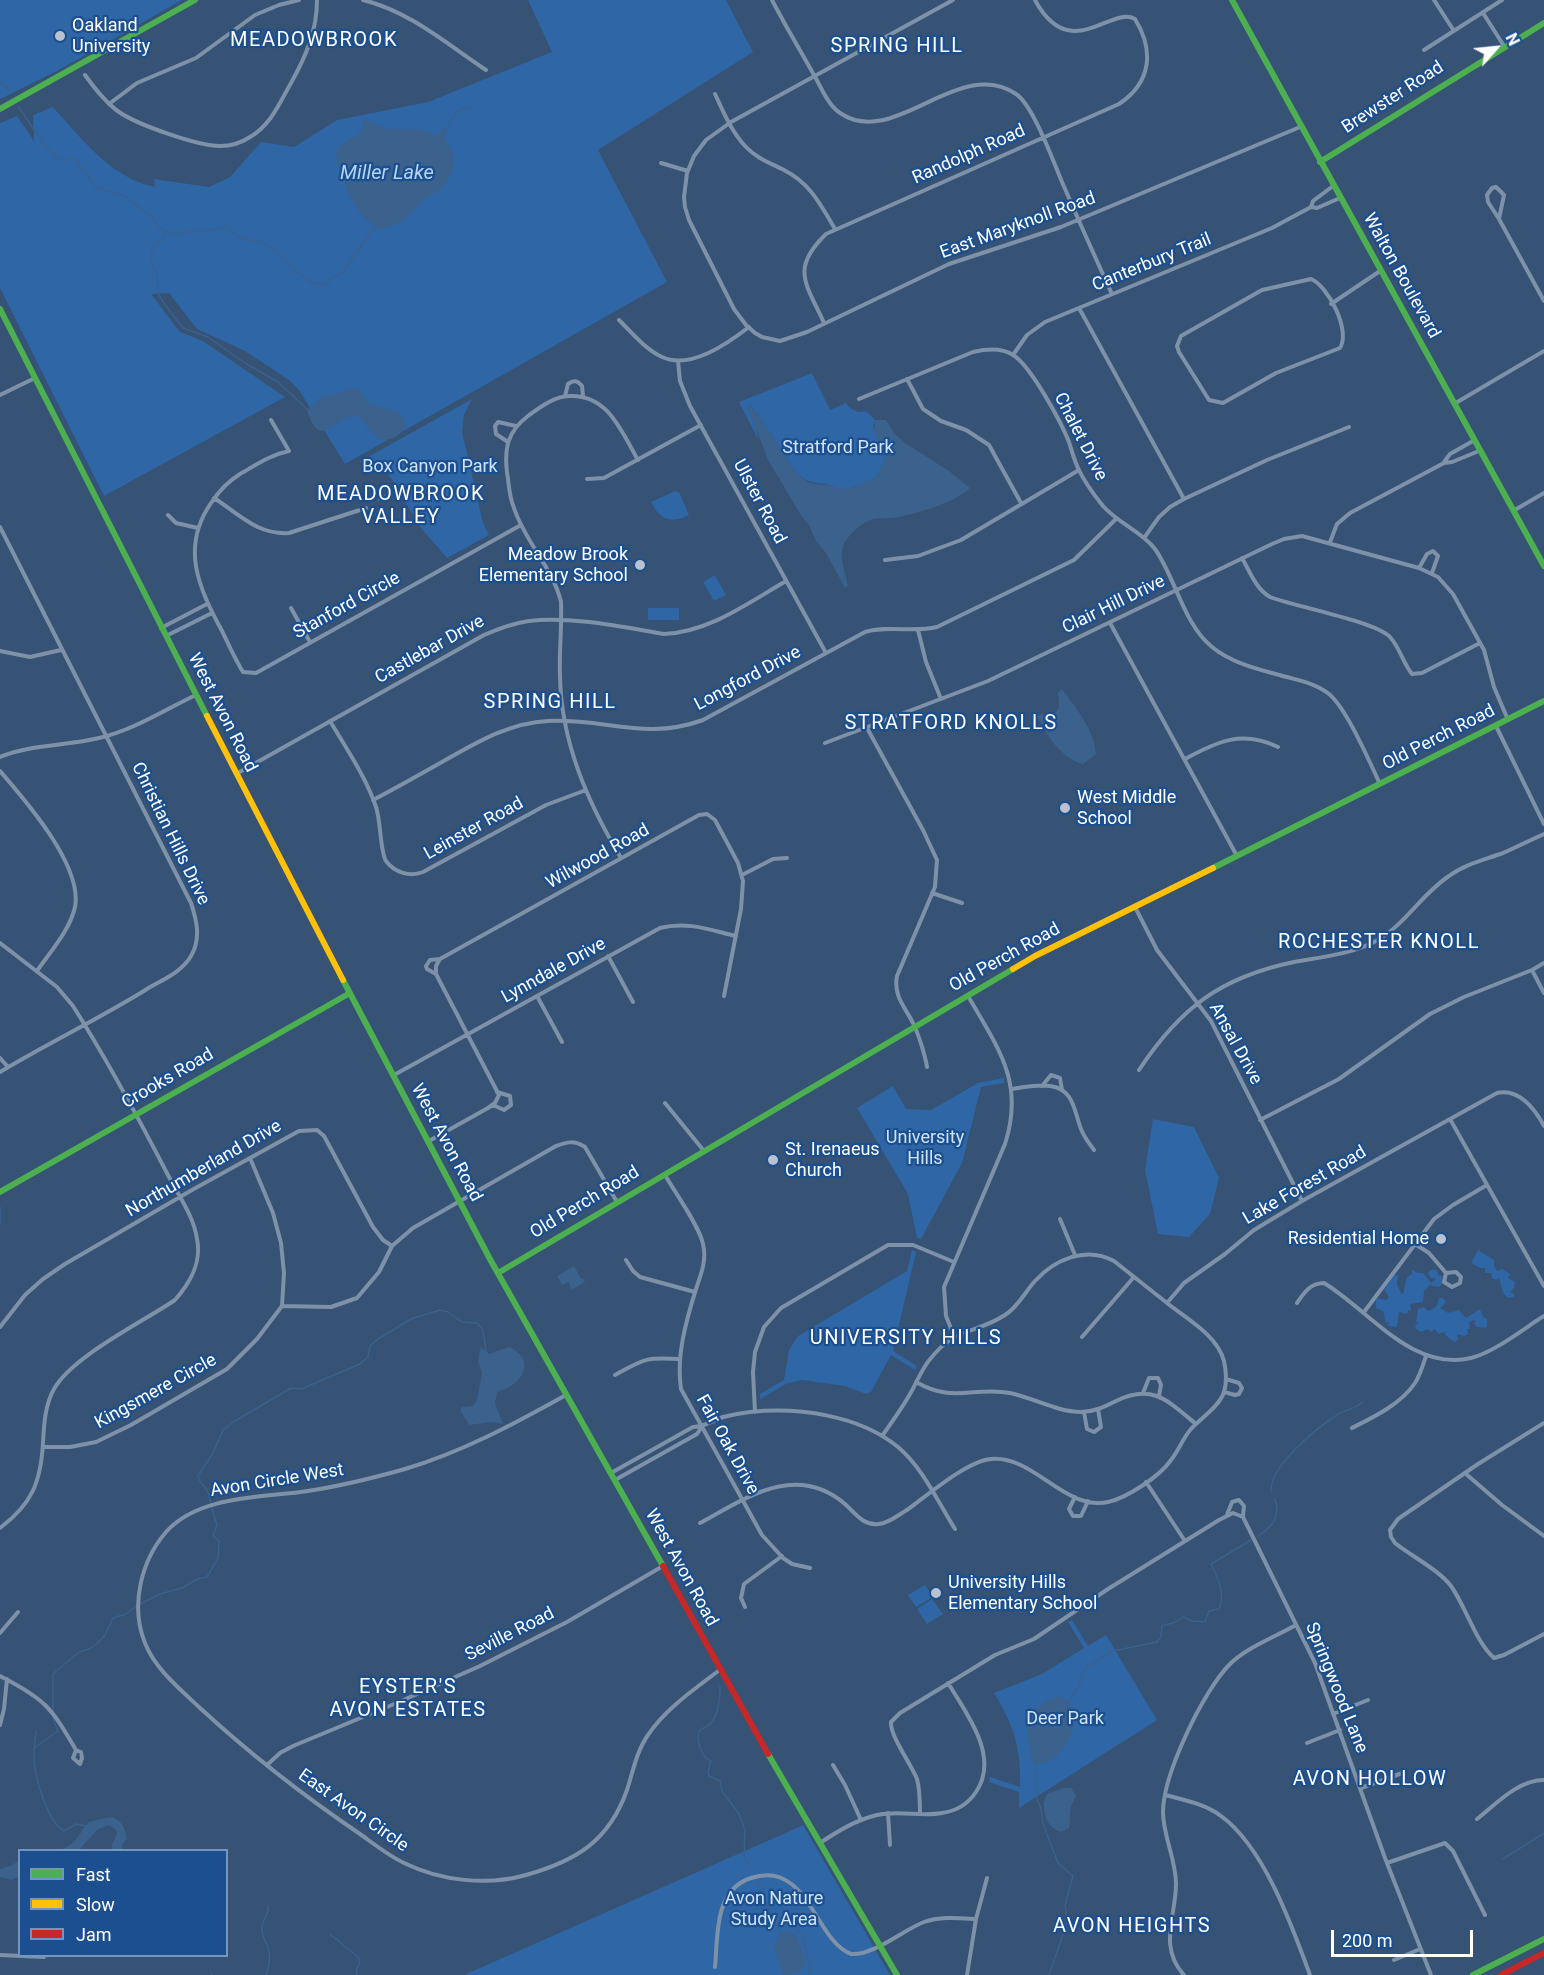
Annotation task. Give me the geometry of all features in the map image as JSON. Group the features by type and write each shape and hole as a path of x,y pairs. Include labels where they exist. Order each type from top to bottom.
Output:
{"street":[{"path":"0,109 195,0"},
{"path":"109,104 137,82 196,58 262,12 299,0"},
{"path":"85,75 109,104 125,116 205,144 230,145 252,136 274,114 308,51 315,23 316,0"},
{"path":"363,0 382,2 486,70"},
{"path":"773,0 825,94 838,112 860,121 886,120 970,86 1002,88 1016,93 1024,100 1043,138 1112,294"},
{"path":"619,320 653,352 664,358 678,361 714,349 748,327 734,309 689,220 684,197 688,171 698,148 729,123 953,0"},
{"name":"Randolph Road","path":"824,323 805,278 804,263 815,245 826,234 1119,104 1127,99 1140,83 1147,66 1148,50 1135,19 1129,15 1087,31 1063,28 1050,21 1035,0"},
{"name":"Walton Boulevard","path":"1232,0 1473,441 1544,566"},
{"path":"1435,0 1454,31"},
{"path":"1424,50 1502,0"},
{"path":"1483,13 1505,47"},
{"name":"Brewster Road","path":"1320,162 1544,23"},
{"path":"715,94 743,145 795,177 812,191 835,229"},
{"name":"East Maryknoll Road","path":"748,327 762,337 780,341 824,323 964,257 1079,220 1300,127"},
{"path":"661,163 688,171"},
{"name":"Canterbury Trail","path":"1311,207 1313,201 1333,186"},
{"path":"1499,219 1504,195 1496,187 1492,188 1487,195 1488,202 1544,301"},
{"name":"Canterbury Trail","path":"1013,355 1038,326 1272,228 1311,207 1317,208 1340,198"},
{"path":"1331,304 1380,271"},
{"path":"1311,279 1321,285 1331,304 1343,326 1344,341 1340,348 1276,373 1223,404 1209,400 1183,360 1177,346 1181,336 1267,288 1311,279"},
{"path":"1079,308 1184,499"},
{"name":"West Avon Road","path":"0,309 165,637 459,1202 721,1669 897,1975"},
{"path":"860,399 973,352 988,349 1013,355"},
{"path":"1454,404 1544,351"},
{"name":"Chalet Drive","path":"1013,355 1029,371 1069,442 1079,470 1103,506 1116,519 1144,538 1156,551 1202,638 1220,653 1245,666 1308,683 1329,694 1341,709 1380,784"},
{"name":"Ulster Road","path":"678,361 680,381 700,424 826,653"},
{"path":"0,395 34,378"},
{"path":"907,378 923,409 941,421 966,430 989,444 1021,503"},
{"path":"565,396 568,384 577,381 584,389 583,396"},
{"path":"621,858 599,820 573,754 565,721 560,675 562,621 558,589 521,525 510,497 506,462 508,442 516,426 552,401 565,396 583,396 609,411 638,460"},
{"name":"Stanford Circle","path":"271,420 289,451 276,453 231,480 206,510 198,528 195,545 195,566 201,590 243,672 256,673 521,525"},
{"path":"508,442 496,434 495,426 498,422 502,422 516,426"},
{"path":"587,479 604,478 700,424"},
{"path":"1144,538 1159,517 1184,499 1267,460 1349,427"},
{"path":"1444,463 1450,454 1473,441"},
{"path":"1330,543 1337,524 1350,513 1444,463 1479,451"},
{"path":"885,560 918,556 960,540 1079,470"},
{"path":"1514,511 1544,493"},
{"path":"214,498 260,530 276,534 289,533 366,508"},
{"path":"168,515 176,523 198,528"},
{"name":"Longford Drive","path":"374,800 489,736 528,723 565,721 656,730 688,725 722,711 865,632 875,629 918,630 949,622 1074,560 1116,519"},
{"name":"Christian Hills Drive","path":"0,527 191,903 197,929 197,940 191,956 176,971 85,1026 0,1072"},
{"name":"Clair Hill Drive","path":"825,743 988,681 1284,538 1295,536 1330,543 1419,568 1432,573 1447,585 1480,642 1489,662 1494,687 1508,720"},
{"path":"1419,568 1427,554 1433,551 1438,556 1438,560 1432,573"},
{"path":"1242,558 1263,593 1270,597 1369,626 1384,633 1391,638 1412,674 1422,673 1480,642"},
{"name":"Castlebar Drive","path":"236,774 484,634 512,624 529,621 562,621 664,634 680,633 709,624 786,581"},
{"path":"161,628 207,604"},
{"path":"291,608 310,642"},
{"path":"165,637 212,613"},
{"path":"1110,622 1237,857"},
{"path":"918,630 926,662 940,699"},
{"path":"0,651 30,657 61,650"},
{"path":"0,757 20,750 77,743 106,736 144,722 196,695"},
{"name":"Old Perch Road","path":"498,1273 1035,956 1237,857 1544,701"},
{"name":"Leinster Road","path":"330,721 374,800 387,863 401,873 411,875 423,872 546,805 586,790"},
{"path":"1496,726 1544,824"},
{"path":"867,728 937,860 935,887 895,984 898,998 915,1026 927,1067"},
{"path":"1185,759 1218,742 1234,738 1266,741 1278,747"},
{"path":"0,771 45,826 60,852 73,886 75,907 68,924 37,971"},
{"name":"Wilwood Road","path":"440,959 699,815 707,814 715,820 742,874"},
{"path":"1139,1070 1169,1029 1197,1003 1224,986 1252,972 1350,951 1372,943 1399,923 1446,877 1462,867 1502,853 1544,834"},
{"path":"724,996 743,897 742,874 773,859 787,858"},
{"path":"932,893 962,903"},
{"name":"Ansal Drive","path":"1135,907 1157,950 1211,1022 1302,1201"},
{"name":"Lynndale Drive","path":"394,1075 660,928 679,924 736,936"},
{"path":"0,943 64,994 136,1114 180,1197 198,1240 197,1264 188,1285 175,1300 70,1368 54,1389 48,1401 43,1431 41,1469 32,1494 26,1505 0,1528"},
{"path":"608,957 633,1002"},
{"path":"436,974 426,966 430,960 440,959"},
{"path":"428,1141 493,1105 498,1099 497,1092 468,1033 436,974 436,966 440,959"},
{"path":"1260,1120 1339,1079 1430,1014 1544,963"},
{"path":"1532,970 1544,993"},
{"name":"Crooks Road","path":"0,1192 350,993"},
{"path":"537,996 562,1042"},
{"path":"954,1336 945,1316 944,1287 1011,1125 1012,1089 1007,1068 968,996"},
{"path":"0,1058 8,1067"},
{"path":"1042,1086 1051,1075 1060,1078 1062,1091"},
{"path":"1012,1089 1050,1086 1062,1091 1072,1100 1080,1128 1094,1150"},
{"path":"493,1105 504,1110 511,1105 510,1096 497,1092"},
{"name":"Lake Forest Road","path":"1167,1303 1184,1283 1254,1230 1302,1201 1502,1092 1511,1092 1526,1101 1544,1126"},
{"path":"665,1103 704,1151"},
{"path":"1450,1119 1544,1286"},
{"name":"Northumberland Drive","path":"0,1327 25,1295 43,1279 180,1197 299,1131 317,1130 324,1136 373,1227 383,1240 392,1246"},
{"path":"250,1158 273,1213 281,1243 284,1273 282,1306 331,1307 346,1304 357,1298 379,1272 392,1246 413,1228 556,1146 568,1142 576,1142 585,1147 617,1202"},
{"name":"Fair Oak Drive","path":"664,1174 702,1240 704,1268 695,1292 679,1359 681,1389 762,1535 792,1563 810,1568"},
{"path":"1364,1312 1434,1219 1443,1211 1487,1185"},
{"path":"1060,1220 1075,1255"},
{"path":"1415,1244 1433,1257 1446,1273"},
{"path":"755,1412 753,1372 755,1352 764,1327 781,1308 888,1245 913,1245 954,1262"},
{"path":"700,1523 742,1499 770,1487 790,1484 809,1486 828,1493 845,1504 864,1522 878,1524 892,1519 973,1464 983,1460 1002,1458 1034,1472 1075,1497 1106,1503 1115,1500 1162,1471 1188,1433 1217,1404 1224,1392 1226,1379 1223,1358 1213,1341 1134,1277 1104,1256 1075,1255 1058,1262 1045,1271 1006,1314 995,1321 954,1336 929,1359 882,1436"},
{"path":"626,1260 640,1276 695,1292"},
{"path":"1456,1272 1461,1277 1460,1283 1452,1287 1448,1286 1444,1282 1446,1273 1456,1272"},
{"path":"1082,1337 1134,1277"},
{"path":"1297,1303 1307,1289 1317,1283 1324,1283 1410,1348 1426,1356 1445,1359 1472,1358 1544,1316"},
{"name":"Kingsmere Circle","path":"43,1447 70,1447 96,1442 126,1428 206,1382 238,1360 272,1322 282,1306"},
{"path":"1352,1428 1397,1402 1408,1392 1417,1381 1426,1356"},
{"path":"615,1376 643,1360 679,1359"},
{"path":"1143,1393 1149,1378 1158,1378 1161,1385 1159,1396"},
{"path":"1224,1392 1235,1395 1239,1394 1242,1388 1239,1383 1226,1379"},
{"path":"916,1382 953,1394 1010,1393 1065,1410 1084,1412 1098,1410 1129,1396 1150,1393 1168,1401 1196,1424"},
{"name":"Avon Circle West","path":"267,1765 211,1718 170,1679 150,1655 139,1617 141,1579 152,1551 166,1532 187,1515 212,1504 346,1484 438,1458 478,1442 566,1395"},
{"path":"1084,1412 1087,1429 1094,1432 1101,1427 1098,1410"},
{"path":"611,1473 693,1427 701,1427 723,1417 755,1412 795,1412 829,1417 861,1425 882,1436 902,1451 922,1476 955,1529"},
{"path":"1544,1422 1478,1464 1398,1520 1390,1530 1395,1543 1451,1585 1484,1645 1494,1658 1544,1634"},
{"path":"615,1480 697,1434 701,1427"},
{"path":"1466,1474 1502,1506 1544,1536"},
{"path":"1146,1482 1185,1541"},
{"path":"1075,1497 1069,1509 1073,1516 1080,1516 1088,1501"},
{"path":"920,1814 920,1792 916,1777 892,1732 891,1722 900,1713 994,1655 1035,1639 1108,1589 1227,1515 1233,1513 1243,1516 1244,1506 1239,1500 1232,1502 1227,1515"},
{"name":"Springwood Lane","path":"1243,1516 1315,1663 1387,1863 1431,1975"},
{"path":"745,1607 741,1598 744,1584 782,1556"},
{"name":"Seville Road","path":"267,1765 280,1753 293,1746 399,1702 567,1622 663,1566"},
{"path":"0,1633 18,1612"},
{"path":"1184,1975 1177,1968 1171,1955 1169,1941 1176,1887 1173,1856 1163,1814 1165,1795 1172,1772 1193,1721 1215,1683 1230,1664 1247,1651 1296,1625"},
{"name":"East Avon Circle","path":"267,1765 329,1813 403,1863 434,1874 462,1880 504,1880 524,1876 551,1867 580,1853 597,1841 618,1813 636,1758 647,1737 663,1718 721,1669"},
{"path":"0,1676 25,1688 45,1703 76,1750"},
{"path":"0,1725 7,1679"},
{"path":"820,1843 861,1820 888,1813 941,1814 962,1807 975,1794 984,1777 986,1760 965,1711 948,1683"},
{"path":"1333,1714 1368,1700"},
{"path":"1307,1743 1340,1731"},
{"path":"833,1765 861,1820"},
{"path":"1361,1788 1405,1772"},
{"path":"1477,1819 1520,1786 1532,1780 1544,1780"},
{"path":"1165,1795 1208,1809 1232,1825 1260,1862 1273,1885 1310,1975"},
{"path":"888,1813 890,1845"},
{"path":"1387,1863 1445,1843 1452,1851 1485,1915"},
{"path":"715,1966 719,1920 723,1904 738,1885 758,1876 780,1878 794,1886 838,1945 846,1952 859,1954 925,1921 937,1918 976,1919"},
{"path":"967,1975 976,1919 987,1878"},
{"path":"1473,1975 1544,1939"},
{"path":"1394,1960 1420,1949"},
{"path":"1501,1975 1544,1951"},
{"path":"0,1955 18,1956"},
{"path":"1481,1975 1495,1964"}],"green space":[{"name":"Oakland University","path":"0,0 182,0 57,71 0,99"},
{"path":"528,0 726,0 753,52 598,150 667,282 345,464 299,390 289,380 245,351 197,329 169,293 151,294 180,332 203,341 285,397 104,496 0,288 0,123 17,116 34,141 33,115 53,107 86,144 124,175 155,187 154,179 209,187 230,177 261,142 294,147 337,120 428,102 552,52"},
{"name":"Stratford Park","path":"812,373 830,410 846,403 855,411 866,411 875,420 873,426 886,457 877,477 845,489 805,479 798,475 749,405 759,441 739,402"},
{"name":"Box Canyon Park","path":"472,399 464,415 462,432 483,523 489,535 447,558 421,528 398,490 378,502 377,499 397,488 387,472 359,462"},
{"path":"675,491 679,492 689,515 671,520 658,513 651,502"},
{"path":"715,575 726,595 714,601 703,582"},
{"path":"648,608 679,608 679,620 648,620"},
{"name":"University Hills","path":"1004,1078 1004,1083 981,1087 962,1163 921,1239 917,1238 908,1194 857,1108 893,1086 906,1109 931,1110 978,1083"},
{"path":"1153,1119 1194,1127 1219,1178 1210,1214 1189,1237 1158,1234 1145,1170"},
{"name":"University Hills","path":"912,1250 916,1252 893,1351 917,1366 915,1370 891,1355 871,1392 866,1394 845,1386 802,1380 786,1384 760,1399 760,1394 784,1380 789,1350 798,1336 907,1271"},
{"path":"1478,1250 1494,1260 1497,1271 1502,1269 1510,1274 1508,1278 1515,1282 1510,1292 1514,1294 1514,1297 1508,1298 1503,1293 1499,1278 1496,1280 1492,1278 1491,1273 1485,1273 1485,1268 1471,1263"},
{"path":"1412,1270 1423,1273 1431,1283 1435,1278 1431,1278 1428,1273 1430,1270 1437,1270 1438,1275 1442,1276 1442,1284 1439,1287 1431,1284 1424,1291 1423,1302 1410,1304 1411,1311 1408,1310 1407,1314 1399,1312 1397,1327 1388,1326 1389,1322 1386,1323 1383,1311 1376,1308 1376,1298 1386,1300 1389,1297 1384,1290 1395,1274 1398,1276 1397,1284 1403,1294 1407,1277 1412,1274"},
{"path":"1439,1298 1443,1298 1446,1302 1440,1308 1448,1313 1459,1310 1466,1318 1480,1309 1483,1317 1487,1319 1487,1326 1477,1327 1474,1324 1476,1321 1473,1320 1469,1323 1468,1334 1464,1336 1457,1334 1458,1340 1454,1342 1445,1335 1445,1332 1438,1334 1435,1329 1431,1332 1428,1329 1421,1332 1416,1329 1415,1325 1419,1323 1416,1322 1418,1309 1424,1307 1428,1311 1433,1309"},
{"path":"925,1585 933,1597 916,1607 908,1595"},
{"path":"932,1599 943,1614 927,1624 917,1609"},
{"name":"Deer Park","path":"1072,1620 1088,1646 1106,1635 1157,1720 1019,1808 1019,1792 989,1782 990,1777 1020,1787 1015,1738 1007,1716 994,1693 1042,1674 1084,1648 1068,1622"},
{"name":"Avon Nature Study Area","path":"803,1825 890,1975 464,1975 799,1827"}],"water":[{"name":"Miller Lake","path":"362,118 388,129 420,129 436,136 449,124 445,137 455,157 449,177 440,189 424,199 405,219 382,229 361,214 348,190 336,157 340,146 362,130"},
{"path":"350,388 359,389 369,404 398,412 406,421 400,434 392,439 377,438 358,416 350,416 323,431 318,429 312,423 307,410 324,396"},
{"path":"749,405 798,475 808,482 841,489 851,488 877,477 886,457 874,430 875,420 886,420 894,433 905,443 949,471 970,488 954,499 933,508 893,518 872,519 858,527 848,538 842,550 842,564 848,586 845,588 768,460 748,408"},
{"path":"1062,689 1084,719 1095,745 1096,754 1083,764 1069,758 1057,747 1039,720 1038,716 1041,714 1050,715 1056,711 1059,706 1058,693"},
{"path":"574,1266 585,1282 571,1290 569,1282 562,1285 557,1276"},
{"path":"481,1347 489,1354 509,1347 518,1352 525,1365 519,1379 514,1384 497,1392 495,1403 503,1424 491,1422 469,1425 460,1410 462,1407 473,1406 477,1400 482,1373 478,1361"},
{"path":"1060,1696 1069,1704 1073,1714 1074,1726 1070,1737 1056,1756 1045,1762 1034,1764 1031,1758 1026,1720 1045,1702"},
{"path":"1071,1788 1076,1796 1071,1806 1069,1828 1061,1832 1049,1824 1044,1810 1044,1800 1048,1793"},
{"path":"110,1817 120,1822 127,1839 122,1844 122,1849 112,1849 117,1834 115,1829 108,1825 97,1830 80,1849 60,1849 72,1843 89,1822"},
{"path":"18,1862 18,1877 12,1880 0,1877 0,1869"},
{"path":"779,1930 784,1933 792,1932 797,1937 806,1963 801,1970 790,1975 783,1975 774,1946"}],"waterway":[{"path":"0,83 7,86 10,91"},
{"path":"18,106 44,144 56,157 61,160 75,159 97,188 125,196 154,219 158,227 168,233 183,234 193,230 209,230 227,226 237,236 269,246 309,281 327,284 330,279 341,274 375,227"},
{"path":"449,124 459,110 470,107"},
{"path":"165,232 162,240 155,244 150,256 157,275 158,294 183,328 208,337 245,363 278,382 308,410"},
{"path":"0,1207 0,1224"},
{"path":"140,1604 160,1594 182,1588 197,1579 207,1577 218,1558 219,1541 213,1536 217,1525 208,1492 198,1476 213,1453 223,1430 235,1421 291,1388 301,1389 360,1364 368,1357 370,1346 378,1339 411,1319 440,1310 448,1312 462,1322 477,1323 483,1330 486,1351"},
{"path":"1271,1492 1272,1482 1278,1471 1307,1438 1340,1413 1363,1402"},
{"path":"1258,1536 1274,1521 1277,1511 1275,1499"},
{"path":"1068,1703 1079,1686 1085,1669 1113,1651 1157,1642 1161,1637 1162,1626 1176,1622 1183,1617 1192,1621 1205,1622 1209,1611 1219,1609 1222,1598 1211,1564 1251,1540"},
{"path":"53,1713 53,1675 55,1672 79,1652 98,1643 105,1635 113,1618 126,1614 136,1606"},
{"path":"720,1686 717,1712 709,1725 700,1730 699,1743 704,1756 711,1761 709,1776 720,1781 722,1791 739,1814 745,1830 744,1855 750,1867"},
{"path":"34,1748 58,1731 53,1718"},
{"path":"36,1731 35,1767 47,1809 64,1831 76,1824 86,1826"},
{"path":"1035,1764 1037,1799 1043,1824 1058,1863 1073,1876 1065,1905 1067,1923 1049,1975"},
{"path":"1503,1859 1544,1833"},
{"path":"758,1883 774,1921 779,1926 792,1925 802,1935 811,1970 809,1975"},
{"path":"266,1975 269,1953 262,1929 268,1906"},
{"path":"330,1934 359,1958 357,1975"}],"traffic: fast":[{"path":"0,109 195,0"},
{"path":"1232,0 1544,566"},
{"path":"1320,162 1544,23"},
{"path":"0,309 207,716"},
{"path":"1213,868 1544,701"},
{"path":"498,1273 1013,969"},
{"path":"343,980 491,1261 663,1566"},
{"path":"0,1192 350,993"},
{"path":"768,1754 897,1975"},
{"path":"1473,1975 1544,1939"}],"traffic: slow":[{"path":"207,716 343,980"},
{"path":"1013,969 1213,868"}],"traffic: jam":[{"path":"663,1566 768,1754"},
{"path":"1501,1975 1544,1953"}],"place":[{"name":"Oakland University","path":"60,36"},
{"name":"Meadow Brook Elementary School","path":"640,565"},
{"name":"West Middle School","path":"1065,808"},
{"name":"St. Irenaeus Church","path":"773,1160"},
{"name":"Residential Home","path":"1441,1239"},
{"name":"University Hills Elementary School","path":"936,1593"}],"district":[{"name":"MEADOWBROOK","path":"314,41"},
{"name":"SPRING HILL","path":"897,47"},
{"name":"MEADOWBROOK VALLEY","path":"401,506"},
{"name":"SPRING HILL","path":"550,703"},
{"name":"STRATFORD KNOLLS","path":"951,724"},
{"name":"ROCHESTER KNOLL","path":"1379,943"},
{"name":"UNIVERSITY HILLS","path":"906,1339"},
{"name":"EYSTER'S AVON ESTATES","path":"408,1700"},
{"name":"AVON HOLLOW","path":"1370,1780"},
{"name":"AVON HEIGHTS","path":"1132,1927"}]}
